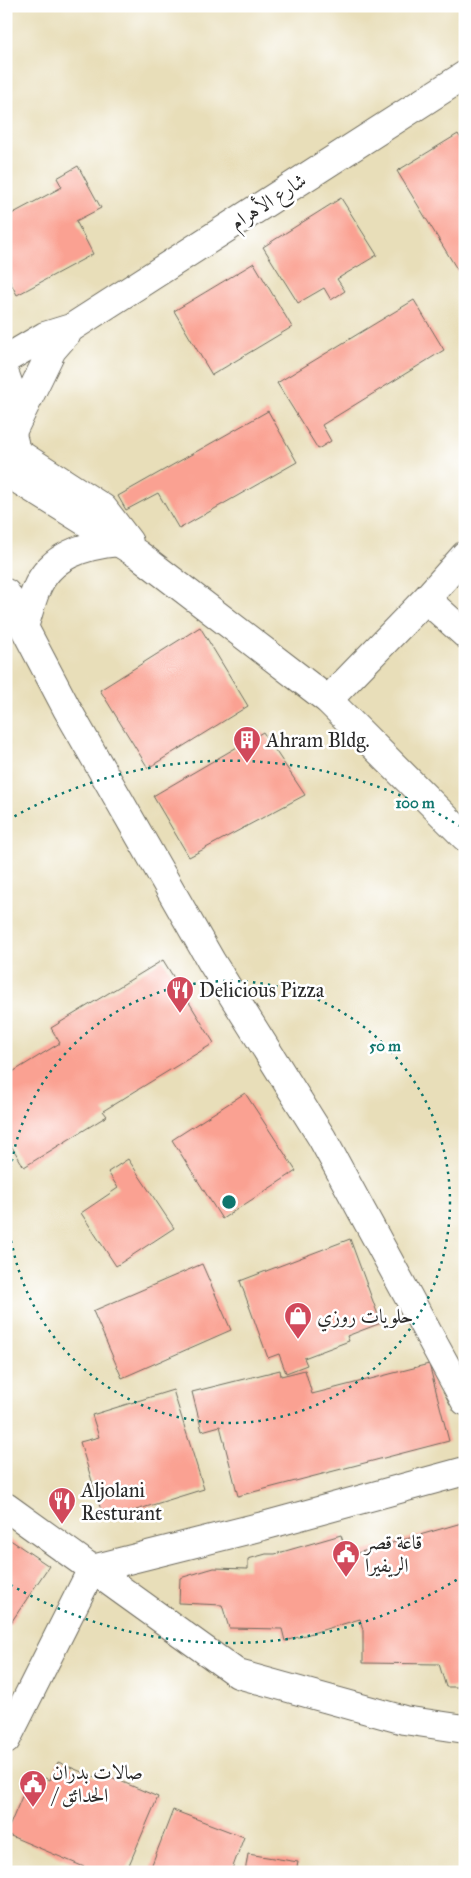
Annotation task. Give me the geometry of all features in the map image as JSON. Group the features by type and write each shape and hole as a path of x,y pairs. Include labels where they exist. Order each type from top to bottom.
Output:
{"street":[{"name":"شارع الأهرام","path":"71,328 465,75"},
{"path":"6,359 45,336 71,328"},
{"path":"9,450 52,350 71,328"},
{"path":"6,377 11,392 9,450"},
{"path":"9,450 103,508 129,549 328,700 465,837"},
{"path":"24,627 37,588 50,569 65,556 81,548 98,544 129,549"},
{"path":"328,700 426,600 465,555"},
{"path":"7,592 67,709 211,961 322,1138 465,1401"},
{"path":"426,600 465,634"},
{"path":"6,1740 92,1569 465,1472"},
{"path":"6,1507 238,1674 404,1720 465,1729"}],"building":[{"path":"458,134 465,145 465,278 463,279 397,171"},
{"path":"78,166 101,208 76,221 93,254 17,295 6,274 6,217 62,187 57,178"},
{"path":"341,198 377,255 337,279 345,291 331,300 324,288 298,303 263,247"},
{"path":"254,263 292,327 212,375 174,311"},
{"path":"414,300 444,350 322,425 331,441 318,449 277,383"},
{"path":"268,411 297,462 179,529 158,493 126,510 118,496"},
{"path":"200,627 248,706 148,768 100,690"},
{"name":"Ahram Bldg.","path":"263,732 305,795 189,857 153,796"},
{"path":"163,960 214,1043 103,1111 107,1116 24,1167 6,1137 6,1076 60,1043 51,1028"},
{"path":"245,1093 296,1171 222,1219 172,1140"},
{"path":"128,1159 174,1228 116,1266 81,1213 118,1188 108,1172"},
{"path":"350,1239 381,1323 347,1336 349,1341 304,1358 307,1365 286,1373 279,1354 268,1358 240,1281"},
{"path":"202,1264 231,1330 122,1378 93,1311"},
{"path":"429,1364 449,1441 238,1496 220,1426 202,1431 192,1392 280,1370 281,1376 305,1370 312,1394"},
{"path":"173,1390 204,1489 104,1520 80,1442 99,1437 92,1415"},
{"path":"465,1522 465,1687 446,1687 439,1664 363,1663 363,1630 360,1619 285,1641 282,1629 229,1628 222,1605 179,1603 180,1578 214,1568 248,1569 248,1559 266,1554 275,1554 341,1535 347,1556"},
{"path":"6,1537 49,1566 6,1630"},
{"path":"58,1762 96,1778 99,1772 158,1797 126,1872 96,1872 6,1834 32,1773 50,1780"},
{"path":"173,1810 244,1837 231,1872 226,1870 225,1872 149,1872"},
{"path":"248,1854 298,1862 296,1872 245,1872"},
{"path":"6,1864 37,1871 37,1872 6,1872"}],"place":[{"name":"Ahram Bldg.","path":"247,764"},
{"name":"Delicious Pizza","path":"180,1014"},
{"name":"حلويات روزي","path":"298,1340"},
{"name":"Aljolani Resturant","path":"62,1525"},
{"name":"قاعة قصر الريفيرا","path":"346,1578"},
{"name":"صالات بدران / الحدائق","path":"33,1808"}]}
